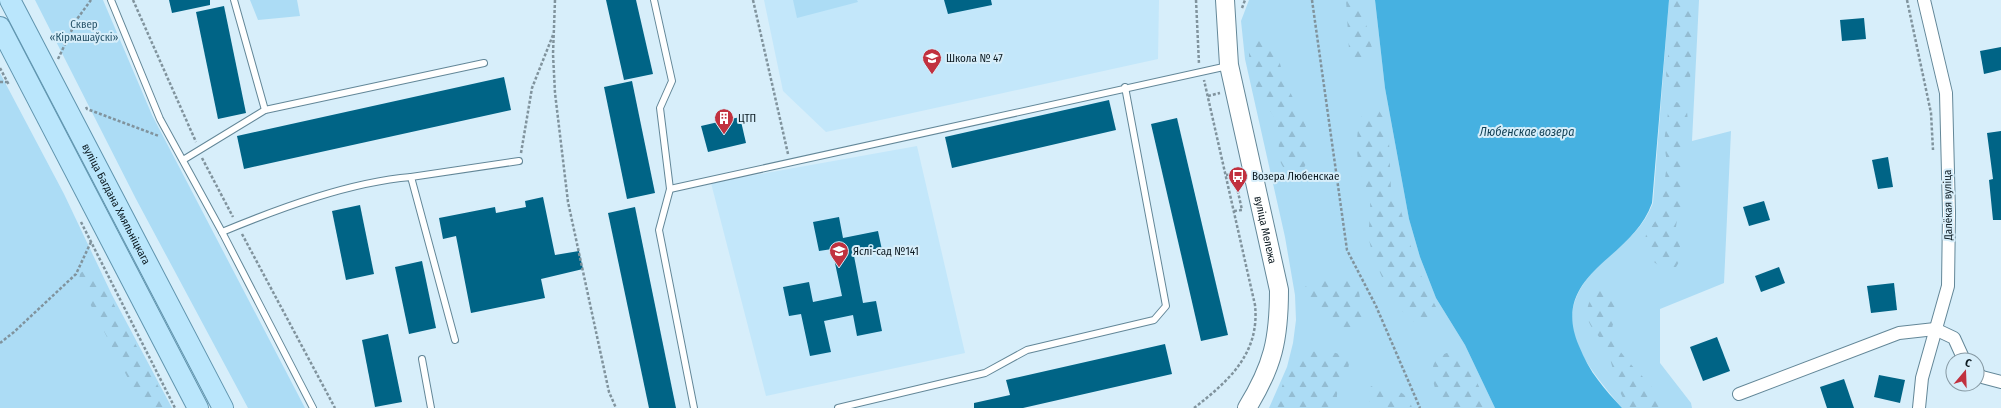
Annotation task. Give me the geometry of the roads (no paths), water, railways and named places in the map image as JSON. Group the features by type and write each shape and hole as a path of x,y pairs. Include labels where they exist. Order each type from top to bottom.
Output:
{"main road":[{"name":"вуліца Багдана Хмяльніцкага","path":"10,0 223,408"},
{"name":"вуліца Мележа","path":"1225,0 1229,65 1279,290 1279,317 1276,344 1267,369 1247,408"},
{"name":"вуліца Багдана Хмяльніцкага","path":"0,27 7,46 198,408"}],"street":[{"name":"Далёкая вуліца","path":"1919,408 1922,378 1948,286 1949,213 1946,93 1924,0"},
{"path":"1739,394 1899,333 1935,329 1954,338 1960,352"},
{"path":"1985,379 2001,382"}],"lane":[{"path":"111,0 160,119 222,232 313,408"},
{"path":"234,0 265,110"},
{"path":"654,0 672,81 660,108 670,189 659,230 694,408"},
{"path":"183,160 265,110 484,63"},
{"path":"670,189 1229,65"},
{"path":"838,408 985,373 1027,350 1154,320 1166,306 1125,87"},
{"path":"222,232 298,203 389,178 519,161"},
{"path":"411,176 455,340"},
{"path":"422,359 431,408"}],"water":[{"name":"Любенскае возера","path":"1375,0 1669,0 1652,203 1640,226 1634,233 1589,276 1576,296 1573,307 1572,319 1574,332 1583,355 1595,376 1622,408 1495,408 1465,345 1436,298 1420,257 1409,219 1385,88"}],"place":[{"name":"Школа № 47","path":"932,75"},
{"name":"ЦТП","path":"724,135"},
{"name":"Возера Любенскае","path":"1238,193"},
{"name":"Яслі-сад №141","path":"839,268"}],"park label":[{"name":"Сквер «Кірмашаўскі»","path":"84,30"}]}
